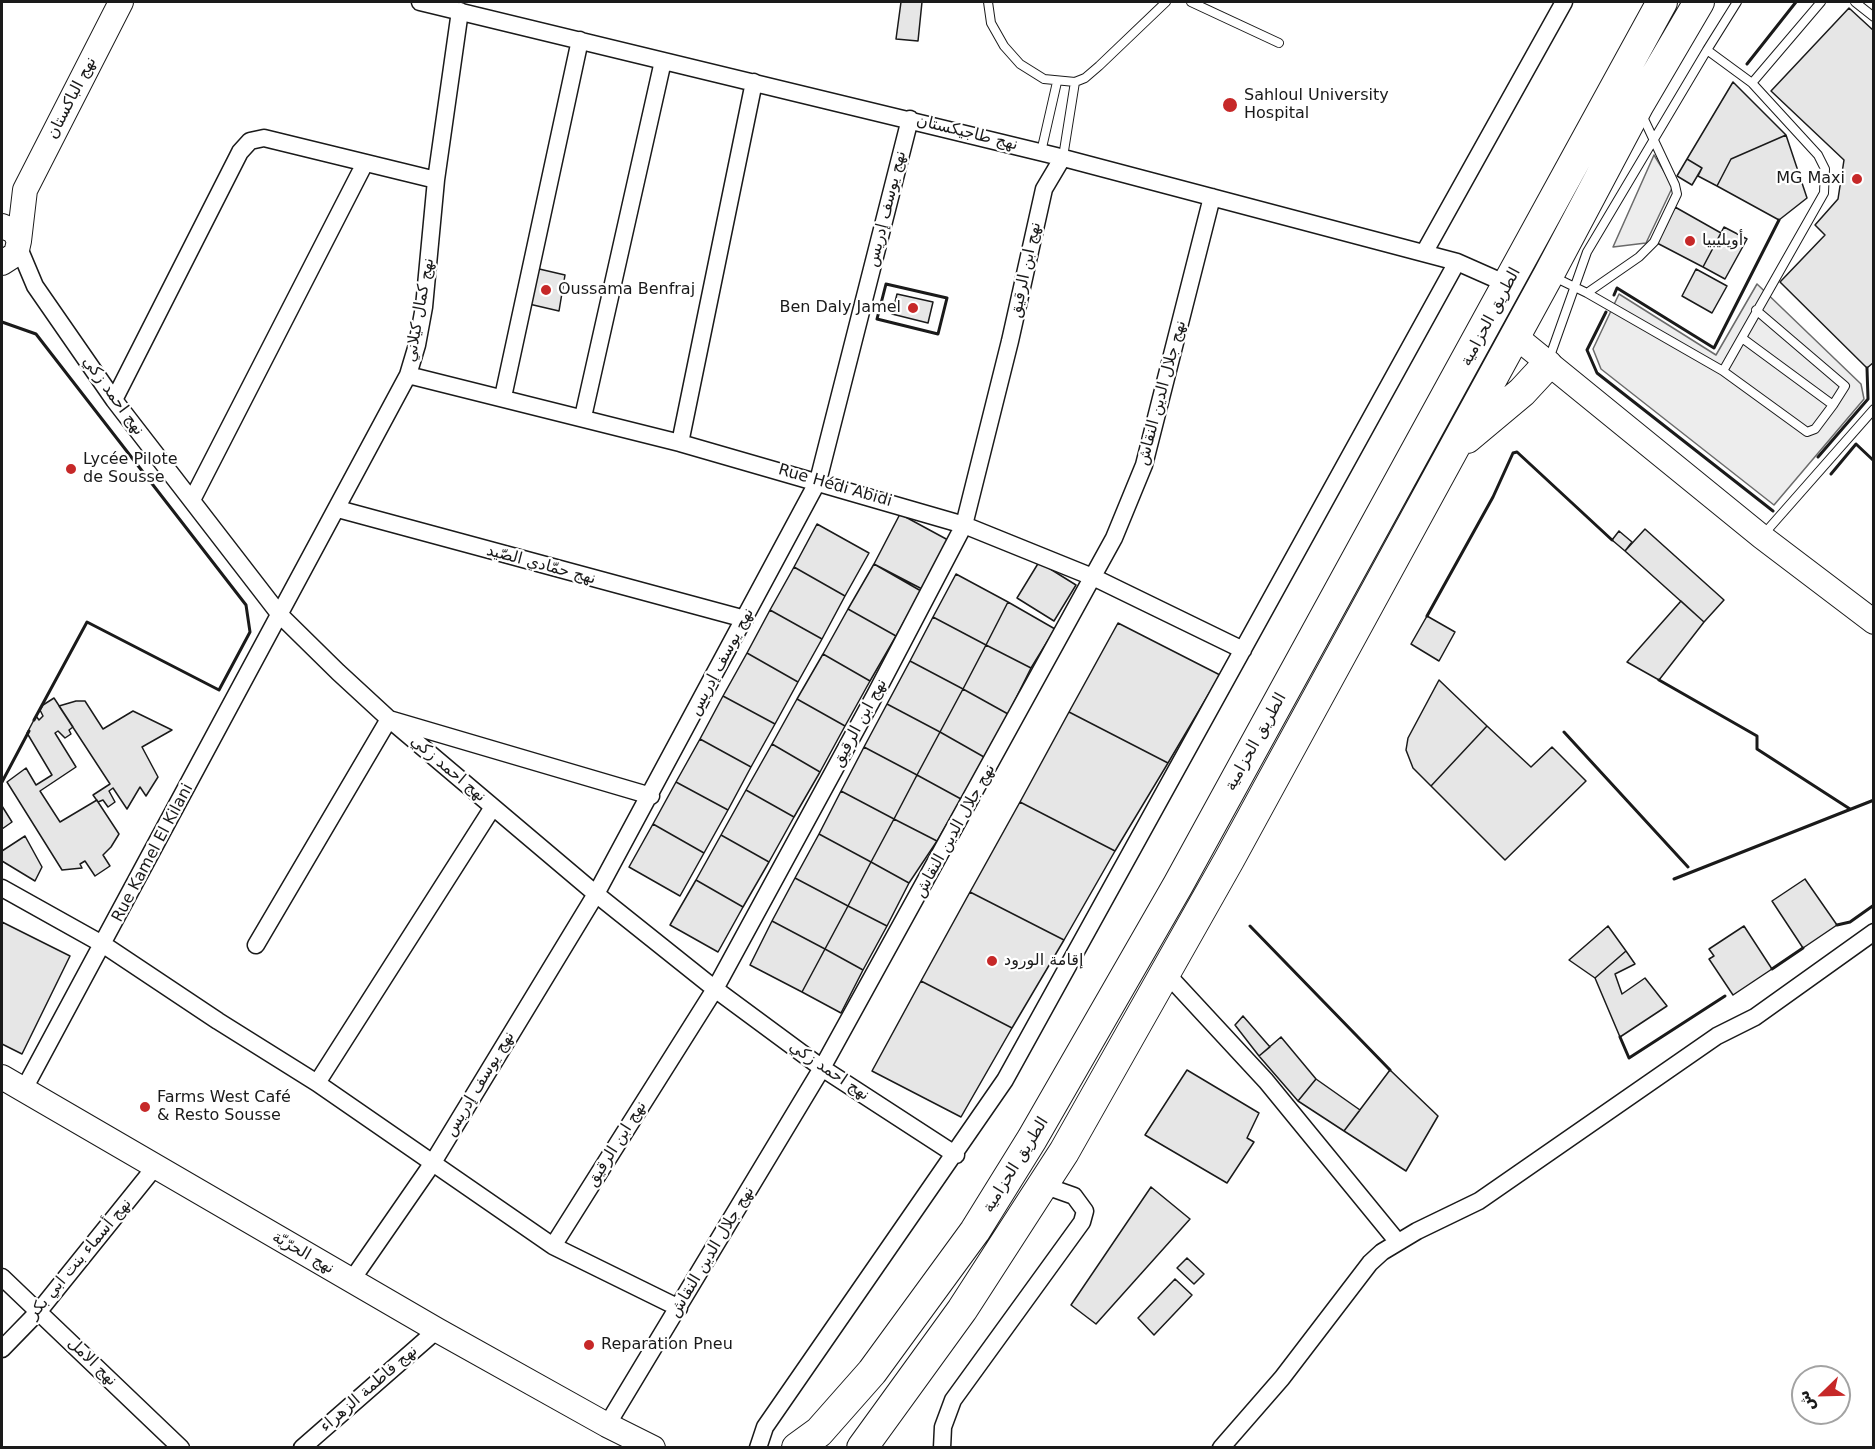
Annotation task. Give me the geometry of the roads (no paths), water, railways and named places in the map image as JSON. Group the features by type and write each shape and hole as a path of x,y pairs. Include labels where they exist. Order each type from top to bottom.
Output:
{"highway":[{"name":"الطريق الحزامية","path":"797,1448 819,1431 872,1372 975,1231 1032,1140 1178,885 1509,285 1662,2"},
{"name":"الطريق الحزامية","path":"862,1448 1018,1226 1043,1185 1165,972 1515,336 1561,280 1638,106 1699,2"},
{"path":"1448,458 1531,384 1547,365"},
{"path":"888,1448 894,1421 927,1358"}],"main road":[{"name":"نهج الباكستان","path":"2,220 24,190 122,3"},
{"name":"نهج الباكستان","path":"7,252 24,190"},
{"path":"1515,336 1547,365 1762,537 1874,622"},
{"name":"نهج الحرّيّة","path":"2,1077 351,1281 607,1425"},
{"path":"607,1425 633,1448"},
{"path":"607,1425 653,1448"}],"street":[{"name":"نهج طاجيكستان","path":"420,2 1063,157 1457,261 1509,285"},
{"path":"1424,253 1564,2"},
{"name":"نهج كمال كيلاني","path":"280,615 408,375 417,345 424,307 436,180 460,11"},
{"path":"503,397 580,40"},
{"path":"583,417 663,61"},
{"path":"680,443 754,82"},
{"name":"نهج يوسف إدريس","path":"351,1281 432,1164 597,894 818,481 910,119"},
{"path":"114,400 244,146 257,138 264,138 436,180"},
{"path":"1041,152 1044,189"},
{"name":"نهج ابن الرقيق","path":"553,1246 715,989 876,695 964,525 1010,341 1044,189 1063,157"},
{"path":"192,500 365,163"},
{"name":"نهج جلال الدين النقاش","path":"607,1425 822,1068 1095,578 1129,507 1144,465 1212,197"},
{"name":"نهج احمد زكي","path":"7,252 35,286 114,400 280,615 390,720 597,894 715,989 822,1068 956,1155"},
{"path":"758,1448 765,1427 956,1155 1025,1047 1457,261"},
{"name":"Rue Hédi Abidi","path":"408,375 680,443 964,525 1095,578 1244,650"},
{"name":"نهج حمّادي الصّيد","path":"338,509 745,619"},
{"name":"Rue Kamel El Kilani","path":"24,1089 104,945 280,615"},
{"path":"256,945 390,720 651,796"},
{"path":"316,1083 493,807"},
{"path":"2,888 104,945 316,1083 553,1246 679,1308"},
{"path":"1221,1448 1282,1378 1370,1263 1397,1241 1479,1201 1717,1036 1755,1017 1874,932"},
{"path":"1165,972 1266,1080 1397,1241"},
{"name":"نهج أسماء بنت ابي بكر","path":"2,1349 39,1311 156,1167"},
{"path":"942,1448 943,1427 952,1400 1082,1222 1084,1211 1074,1196 1043,1185"},
{"name":"نهج الامل","path":"2,1277 181,1448"},
{"name":"نهج فاطمة الزهراء","path":"302,1448 437,1330"}],"lane":[{"path":"988,2 991,22 1004,46 1020,64 1044,79 1075,82 1085,78 1099,66 1166,2"},
{"path":"1191,2 1279,43"},
{"path":"1547,365 1561,280 1587,252 1653,138 1737,2"},
{"path":"1752,83 1821,2"},
{"path":"1855,2 1874,17"},
{"path":"1707,50 1752,83 1818,155 1825,169 1826,182 1824,193 1723,371"},
{"path":"1041,152 1058,81"},
{"path":"1063,157 1075,82"},
{"path":"1587,293 1648,250 1674,202 1675,184 1638,106"},
{"path":"1561,280 1723,371 1807,432 1815,429 1845,390 1845,386 1756,310"},
{"path":"1742,338 1833,405"},
{"path":"1762,537 1874,409"}],"place":[{"name":"Sahloul University Hospital","path":"1230,105"},
{"name":"MG Maxi","path":"1857,179"},
{"name":"أويليبيا","path":"1690,241"},
{"name":"Oussama Benfraj","path":"546,290"},
{"name":"Ben Daly Jamel","path":"913,308"},
{"name":"Lycée Pilote de Sousse","path":"71,469"},
{"name":"إقامة الورود","path":"992,961"},
{"name":"Farms West Café & Resto Sousse","path":"145,1107"},
{"name":"Reparation Pneu","path":"589,1345"}]}
